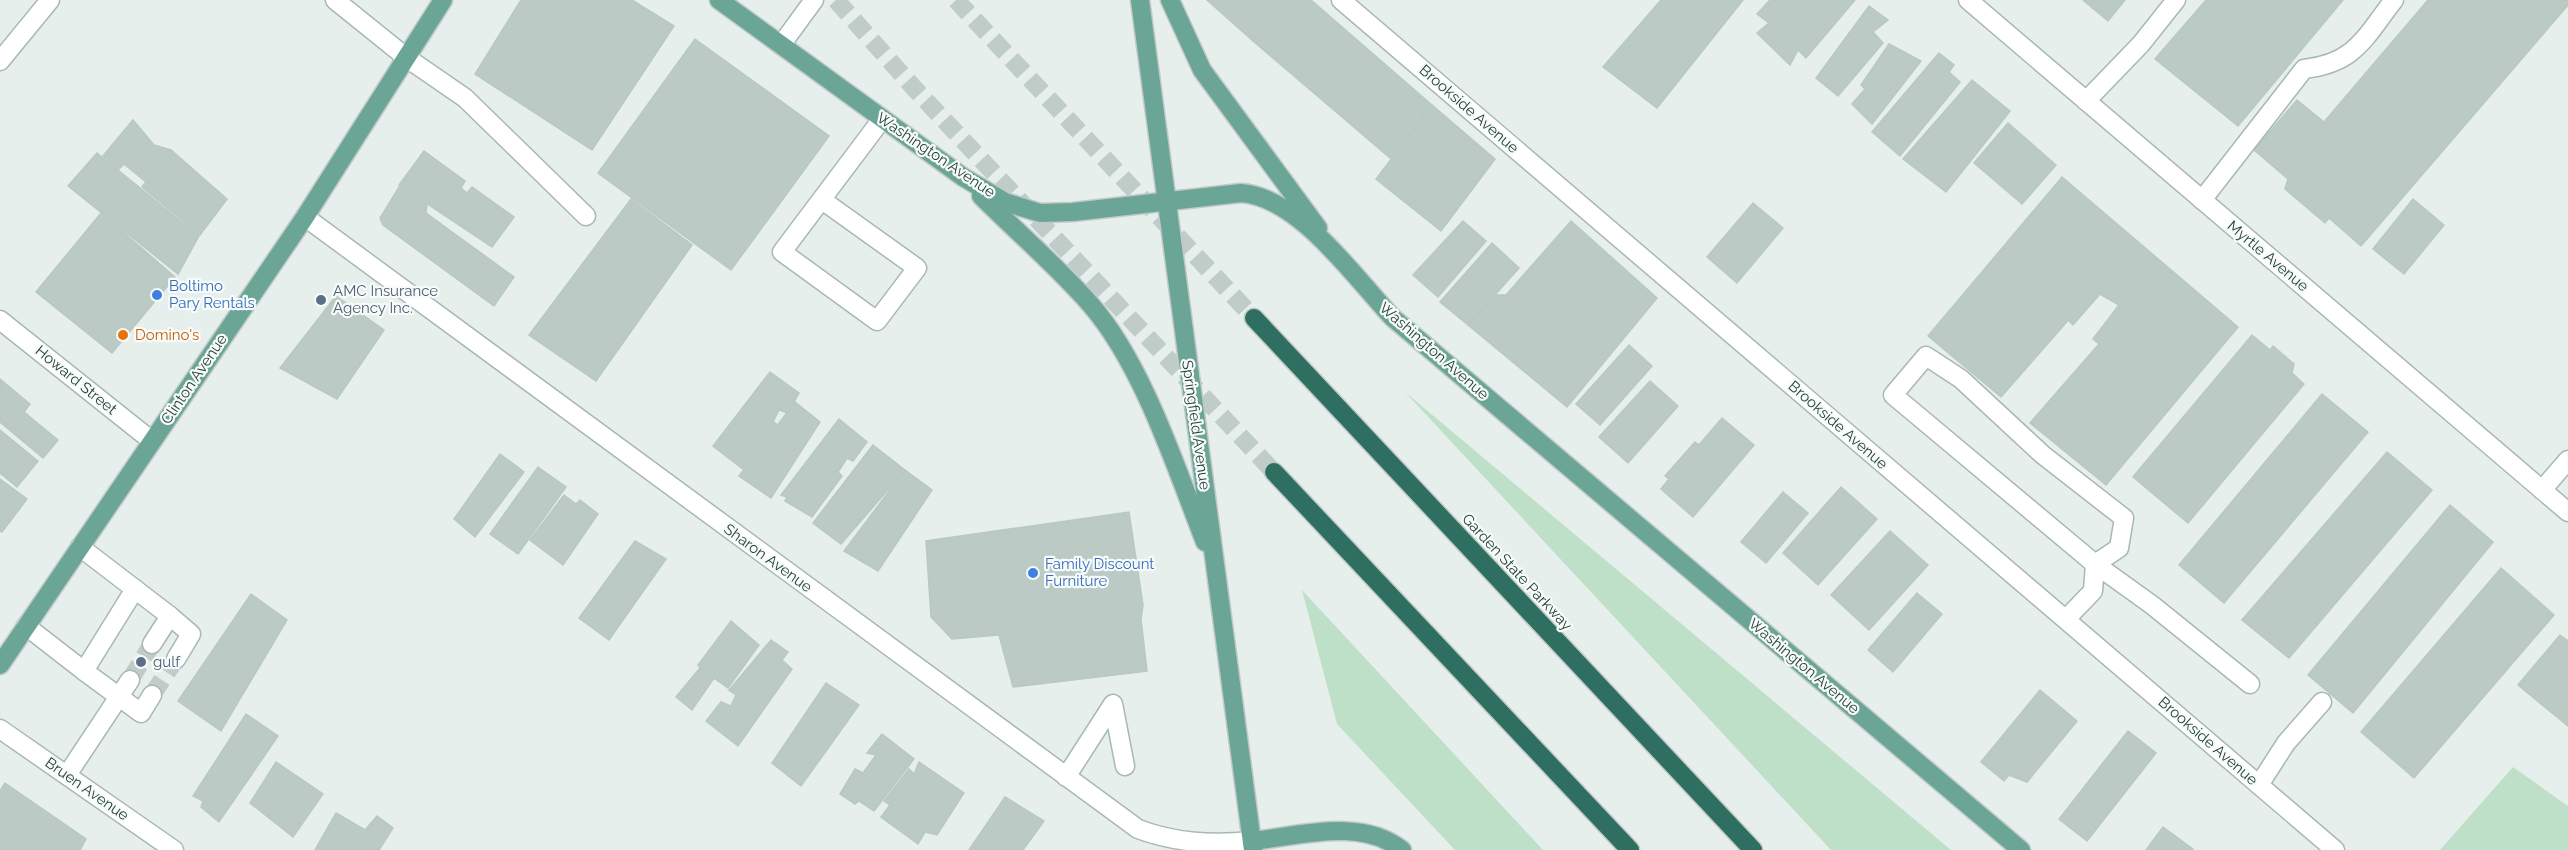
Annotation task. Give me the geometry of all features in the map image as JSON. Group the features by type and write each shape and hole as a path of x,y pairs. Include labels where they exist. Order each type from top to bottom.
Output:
{"highway":[{"name":"Garden State Parkway","path":"1254,318 1754,850"},
{"path":"1274,472 1630,850"}],"main road":[{"name":"Clinton Avenue","path":"0,665 305,217 443,0"},
{"name":"Washington Avenue","path":"719,0 963,177 1005,202 1040,213 1073,212 1226,194 1257,194 1288,211 1346,266 1393,318 2021,850"},
{"name":"Springfield Avenue","path":"1140,0 1252,846"},
{"path":"1170,0 1203,70 1346,266"},
{"path":"963,177 1091,306 1118,344 1163,437 1216,571"},
{"path":"1252,846 1357,831 1378,836 1402,850"}],"street":[{"path":"0,61 50,0"},
{"path":"334,0 407,58 465,98 586,216"},
{"path":"781,45 814,0"},
{"name":"Brookside Avenue","path":"1341,0 2335,850"},
{"name":"Myrtle Avenue","path":"1968,0 2568,512"},
{"path":"2086,101 2141,44 2176,0"},
{"path":"2202,200 2304,69 2327,66 2350,55 2394,0"},
{"path":"822,200 917,268 877,321 782,252 882,119"},
{"name":"Sharon Avenue","path":"305,217 1138,829 1166,844 1252,846"},
{"name":"Howard Street","path":"0,320 152,441"},
{"path":"2095,564 2119,548 2124,518 2043,455 1961,379 1926,356 1893,395 2095,564 2152,605 2250,684"},
{"path":"2542,490 2568,460"},
{"path":"80,547 191,634 176,659"},
{"path":"2066,619 2093,591 2095,564"},
{"path":"84,671 135,589"},
{"path":"152,644 170,616"},
{"path":"26,626 141,712 152,695"},
{"path":"67,776 130,680"},
{"path":"2259,784 2286,744 2322,702"},
{"path":"1066,777 1113,704 1125,766"},
{"name":"Bruen Avenue","path":"0,729 174,850"}],"green space":[{"path":"1405,392 1951,850 1831,850"},
{"path":"1302,590 1543,850 1455,850 1337,724"},
{"path":"2513,767 2568,806 2568,850 2440,850"}],"building":[{"path":"521,0 632,0 674,26 592,150 475,74"},
{"path":"1207,0 1285,0 1253,41"},
{"path":"1285,0 1311,0 1432,105 1390,158 1253,41"},
{"path":"1661,0 1743,0 1657,108 1603,67"},
{"path":"1770,0 1855,0 1806,58 1798,50 1790,65 1757,33 1769,23 1757,14"},
{"path":"2083,0 2125,0 2108,21"},
{"path":"2206,0 2343,0 2238,126 2155,59"},
{"path":"2428,0 2568,0 2568,5 2361,246 2329,218 2325,223 2285,189 2288,179 2254,150 2297,100 2324,122"},
{"path":"1869,6 1888,20 1873,32 1883,43 1838,96 1816,78"},
{"path":"695,39 829,136 731,270 598,173"},
{"path":"1889,44 1921,61 1872,124 1852,104 1865,89 1861,85"},
{"path":"1939,53 1954,65 1949,72 1960,82 1900,156 1872,132"},
{"path":"1972,80 2010,111 1946,192 1903,159"},
{"path":"1432,105 1495,159 1441,231 1376,179"},
{"path":"133,120 154,145 171,150 227,199 200,235 142,187 146,182 124,164 119,169 103,156"},
{"path":"2008,123 2056,165 2022,204 1974,163"},
{"path":"424,151 465,181 461,188 467,193 472,187 514,217 492,247 399,185"},
{"path":"97,153 199,236 178,274 68,186"},
{"path":"2062,177 2238,327 2106,485 2030,423 2099,344 2093,339 2119,305 2100,294 2073,325 2068,320 2001,397 1928,336"},
{"path":"399,187 427,204 426,213 514,277 494,306 383,225 380,218"},
{"path":"631,199 692,245 596,381 529,335"},
{"path":"2413,199 2444,225 2404,274 2373,249"},
{"path":"1753,203 1783,228 1737,283 1707,257"},
{"path":"101,213 175,277 112,353 36,292"},
{"path":"1463,221 1486,241 1438,297 1413,275"},
{"path":"1571,221 1657,298 1567,407 1468,325 1495,295 1506,295"},
{"path":"1492,243 1519,268 1468,325 1440,302"},
{"path":"336,296 384,330 337,399 280,368"},
{"path":"2252,335 2270,350 2273,346 2294,364 2292,373 2304,384 2188,523 2133,477"},
{"path":"1629,345 1652,366 1600,425 1576,404"},
{"path":"770,372 799,393 788,413 779,410 773,422 778,425 744,470 713,446"},
{"path":"0,379 30,404 24,412 58,440 43,458 0,422"},
{"path":"1650,381 1678,406 1628,463 1599,437"},
{"path":"2322,394 2368,432 2224,603 2179,565"},
{"path":"795,402 820,422 771,498 739,476"},
{"path":"1722,418 1754,445 1693,517 1661,489 1669,479 1665,476 1695,442 1699,445"},
{"path":"839,419 867,442 853,461 847,458 838,472 842,476 812,517 785,501 787,497 781,495"},
{"path":"0,430 38,461 17,487 0,473"},
{"path":"873,445 905,470 841,544 813,523"},
{"path":"2387,452 2432,490 2289,658 2242,620"},
{"path":"500,454 524,472 475,537 454,519"},
{"path":"538,467 566,487 518,554 490,534"},
{"path":"905,470 932,490 878,571 844,551"},
{"path":"0,479 27,499 2,532 0,531"},
{"path":"1841,487 1877,519 1818,585 1783,553"},
{"path":"1783,492 1808,513 1766,563 1741,542"},
{"path":"564,495 576,504 580,500 598,514 563,565 530,540"},
{"path":"2450,505 2493,542 2353,713 2308,675"},
{"name":"Family Discount Furniture","path":"1129,512 1143,605 1141,619 1147,671 1013,687 999,635 952,639 931,617 926,541"},
{"path":"1890,531 1928,565 1869,630 1831,595"},
{"path":"635,541 666,559 609,640 579,618"},
{"path":"2501,568 2554,615 2414,778 2361,732"},
{"path":"1917,593 1942,614 1893,672 1868,650"},
{"path":"251,594 287,620 221,731 178,701"},
{"path":"731,621 759,645 728,688 714,678 692,710 676,697 700,668 698,665"},
{"path":"2560,635 2568,641 2568,726 2518,685"},
{"path":"771,640 788,652 782,660 792,669 738,746 706,721 721,702 731,706 736,695 729,690"},
{"path":"826,683 859,705 801,786 772,763"},
{"path":"2040,690 2077,721 2027,782 2009,775 2004,781 1981,762"},
{"path":"246,714 278,736 219,822 201,807 203,801 193,796"},
{"path":"2128,731 2156,753 2087,841 2059,819"},
{"path":"882,734 914,759 874,811 859,801 855,804 840,794 855,769 863,773 876,755 867,753"},
{"path":"276,762 323,794 293,837 250,803"},
{"path":"919,762 964,793 937,835 925,832 918,844 881,817 890,805 884,801 909,769 914,774"},
{"path":"5,783 86,839 80,850 0,850 0,791"},
{"path":"1005,797 1044,821 1023,850 969,850"},
{"path":"336,813 365,830 377,816 393,828 379,850 315,850"},
{"path":"2163,827 2193,849 2146,850"}],"tunnel":[{"path":"836,0 914,88 1274,472"},
{"path":"956,0 1254,318"},
{"path":"130,680 152,644"},
{"path":"152,695 176,659"}],"place":[{"name":"Boltimo Pary Rentals","path":"157,295"},
{"name":"AMC Insurance Agency Inc.","path":"321,300"},
{"name":"Domino's","path":"123,335"},
{"name":"Family Discount Furniture","path":"1033,573"},
{"name":"gulf","path":"141,662"}]}
